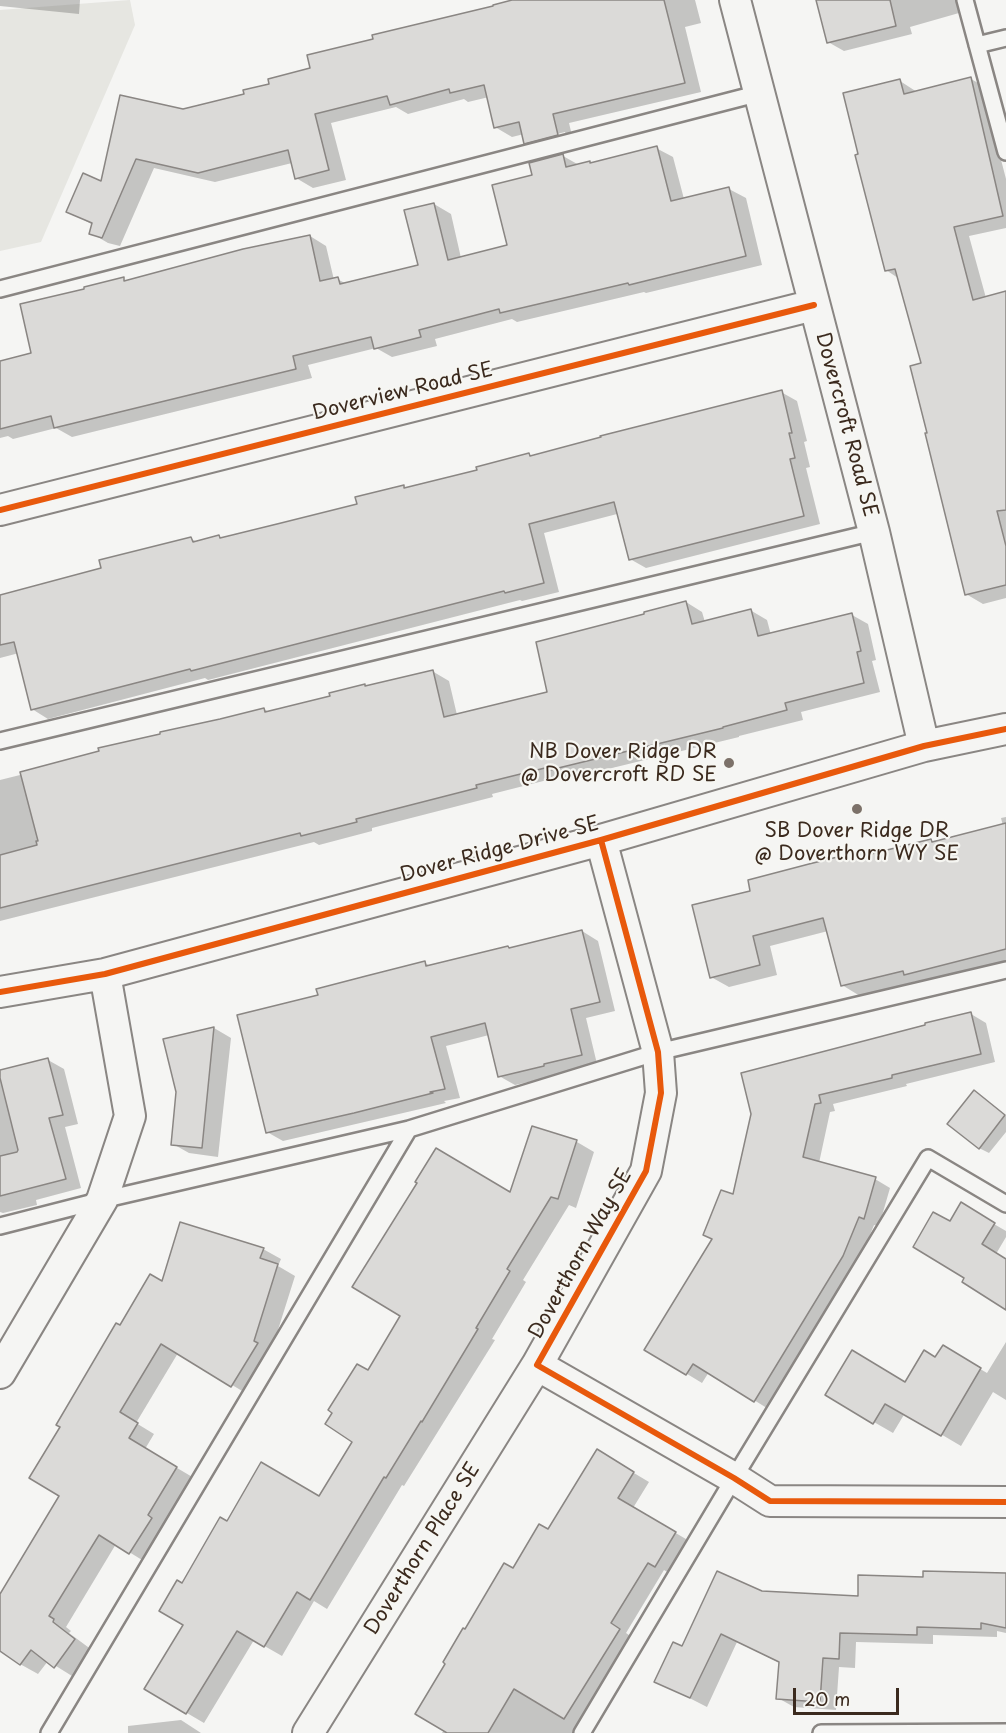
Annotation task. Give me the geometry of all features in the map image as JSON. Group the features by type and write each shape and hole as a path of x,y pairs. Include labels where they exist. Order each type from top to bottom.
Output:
{"street":[{"name":"Dovercroft Road SE","path":"735,0 874,532 924,746"},
{"name":"Doverview Road SE","path":"0,510 814,305"},
{"name":"Dover Ridge Drive SE","path":"0,992 105,974 601,840 924,746 1006,729"},
{"name":"Doverthorn Way SE","path":"601,840 658,1053 661,1093 646,1171 537,1365 770,1501 1006,1502"},
{"path":"0,1373 102,1200 130,1116 105,974"},
{"name":"Doverthorn Place SE","path":"308,1733 537,1365"}],"lane":[{"path":"965,0 1006,152"},
{"path":"977,45 1006,38"},
{"path":"0,289 760,93"},
{"path":"0,741 874,532"},
{"path":"0,1226 409,1129 658,1053 1006,970"},
{"path":"49,1733 409,1129"},
{"path":"582,1733 928,1158 1006,1204"},
{"path":"820,1733 1006,1732"}],"shaded area":[{"path":"130,0 135,25 41,242 0,251 0,10"}],"building":[{"path":"512,0 664,0 685,83 553,114 558,135 524,144 519,122 494,128 484,85 450,93 449,89 390,105 387,96 315,114 329,170 295,179 288,150 198,173 136,159 102,238 89,234 92,223 66,212 83,173 101,181 120,95 183,109 244,94 243,90 269,84 268,79 310,68 307,55 373,39 372,35"},
{"path":"816,0 890,0 896,26 827,43"},
{"path":"971,77 1003,216 954,227 973,300 1006,291 1006,510 997,511 1006,546 1006,585 965,595 910,366 921,363 895,269 885,271 855,155 858,154 843,93 900,79 904,94"},
{"path":"657,146 671,201 729,187 746,256 629,285 628,283 500,313 499,309 419,330 421,337 374,349 371,337 293,356 296,369 54,428 51,416 0,429 0,361 31,353 20,304 124,277 124,281 243,249 310,235 320,281 338,277 340,284 418,265 404,210 434,203 448,260 507,245 492,185 532,175 529,163 563,154 566,167"},
{"path":"782,390 795,458 790,459 804,516 629,560 614,502 529,524 544,583 505,593 504,591 31,710 14,642 0,645 0,595 101,568 99,560 191,537 193,542 219,535 220,538 277,524 357,504 355,497 404,485 404,488 477,470 476,467 529,453 530,456"},
{"path":"686,601 692,624 751,609 758,636 852,613 861,651 857,652 864,683 785,703 787,710 723,728 550,770 549,767 476,785 477,788 356,819 357,822 301,836 300,833 0,908 0,855 37,845 36,841 38,841 20,772 99,751 98,748 160,734 160,732 264,708 265,712 330,696 329,693 365,684 365,686 433,670 444,717 547,692 536,642"},
{"path":"1006,823 1006,949 904,975 903,971 841,986 823,918 753,936 760,965 710,978 692,905 750,891 748,880 809,864 866,850 867,855 931,839 932,842"},
{"path":"582,930 600,1002 571,1009 582,1055 498,1077 485,1023 431,1037 445,1089 266,1133 237,1015 318,995 316,989 425,961 426,966"},
{"path":"971,1012 981,1054 819,1095 821,1103 815,1104 803,1157 876,1177 864,1219 859,1217 843,1256 754,1402 693,1364 686,1375 644,1350 712,1239 703,1235 721,1190 733,1194 751,1114 741,1073"},
{"path":"214,1027 202,1148 171,1145 176,1092 163,1039"},
{"path":"48,1058 63,1115 49,1118 66,1179 0,1196 0,1156 18,1150 0,1070"},
{"path":"974,1090 1005,1115 979,1149 947,1124"},
{"path":"532,1126 577,1140 558,1199 551,1197 507,1269 510,1271 476,1328 478,1329 422,1422 386,1478 384,1477 310,1600 297,1592 264,1647 237,1631 186,1714 144,1689 183,1625 159,1611 177,1580 182,1583 220,1517 227,1521 261,1462 319,1496 352,1442 325,1424 332,1413 328,1410 357,1364 368,1370 400,1316 352,1287 417,1183 415,1182 436,1148 510,1192"},
{"path":"961,1202 995,1223 982,1244 1006,1259 1006,1310 962,1282 964,1278 913,1247 933,1212 950,1221"},
{"path":"180,1222 264,1248 260,1258 278,1264 254,1341 258,1343 231,1387 161,1344 120,1412 138,1423 129,1438 177,1467 148,1515 152,1518 129,1554 99,1535 49,1616 54,1619 53,1622 75,1639 54,1668 31,1650 20,1665 0,1651 0,1594 59,1496 29,1478 60,1427 56,1425 116,1323 120,1325 150,1274 162,1281"},
{"path":"943,1345 981,1368 941,1436 885,1404 873,1424 825,1395 852,1350 905,1382 924,1350 935,1357"},
{"path":"597,1449 634,1472 618,1498 676,1532 655,1567 648,1563 611,1623 620,1629 564,1719 514,1689 488,1733 447,1733 415,1714 445,1664 443,1662 463,1628 465,1629 504,1563 513,1568 539,1524 548,1529"},
{"path":"717,1571 762,1591 858,1596 858,1575 923,1577 923,1571 1006,1573 1006,1628 981,1623 981,1629 917,1627 917,1635 840,1633 839,1659 823,1658 820,1702 776,1699 779,1662 721,1634 690,1698 654,1682 673,1642 682,1646"}],"cycle path":[{"path":"0,510 814,305"},
{"path":"0,992 105,974 601,840 924,746 1006,729"},
{"path":"601,840 658,1052 661,1093 646,1171 537,1365 770,1501 1006,1502"}],"place":[{"name":"NB Dover Ridge DR @ Dovercroft RD SE","path":"729,763"},
{"name":"SB Dover Ridge DR @ Doverthorn WY SE","path":"857,809"}]}
